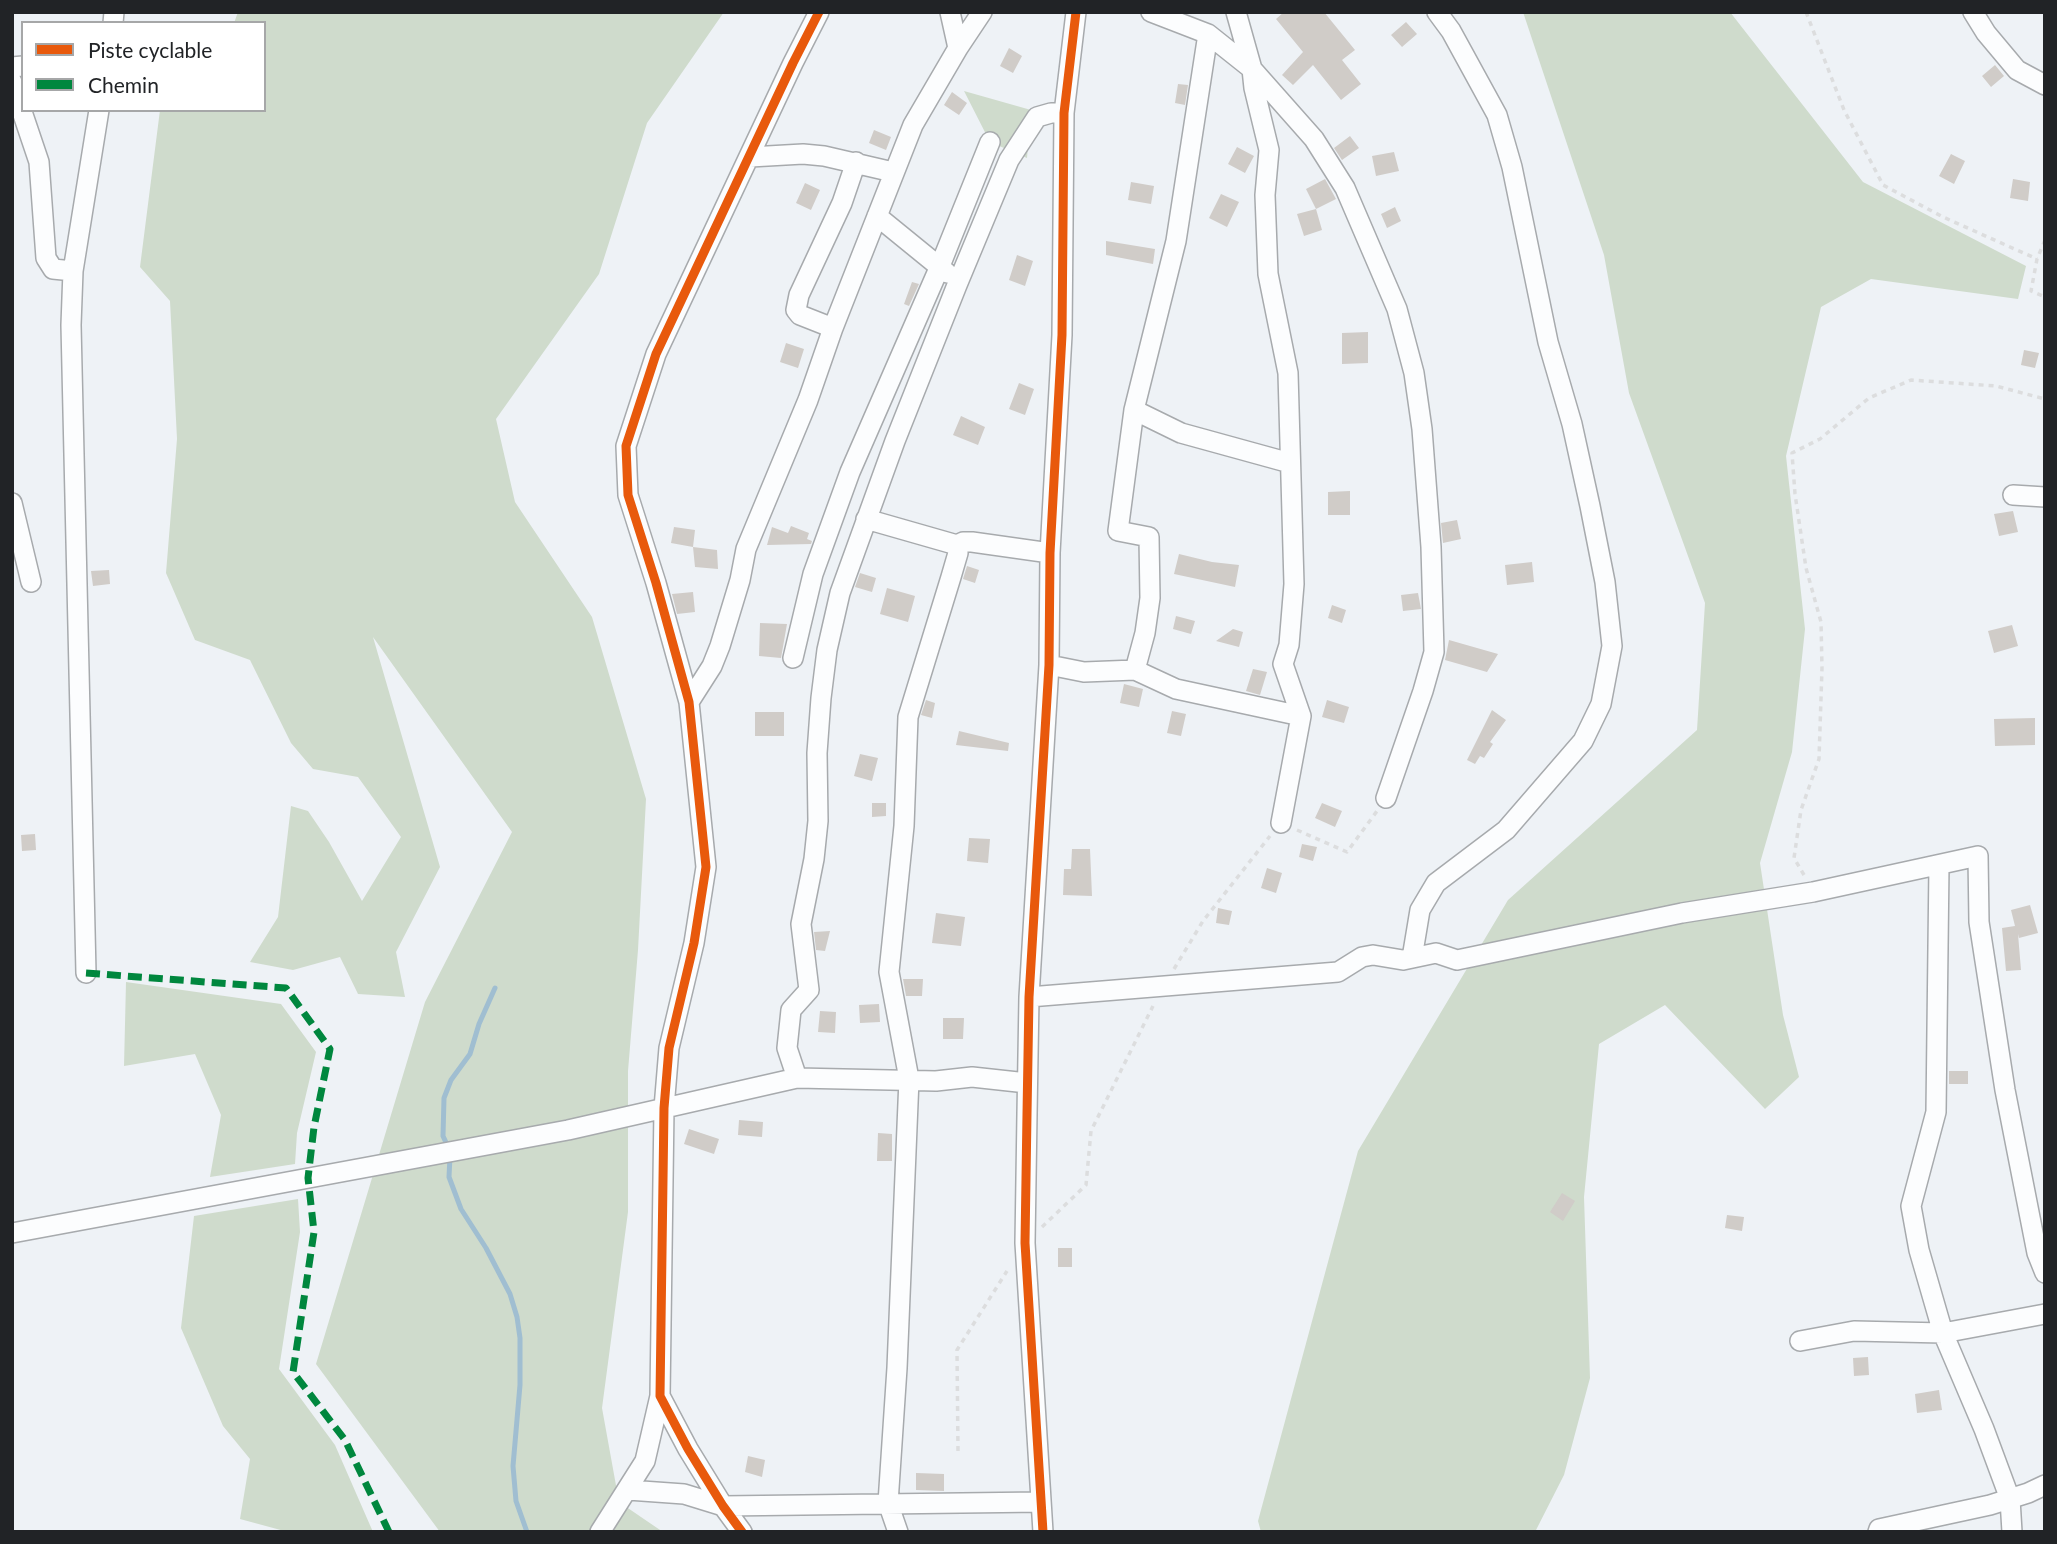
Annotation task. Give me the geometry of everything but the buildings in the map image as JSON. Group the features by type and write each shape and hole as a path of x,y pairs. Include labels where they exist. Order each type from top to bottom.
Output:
{"street":[{"path":"600,1532 628,1490 648,1452 660,1396 664,1108 669,1048 694,943 706,867 689,702 628,495 626,446 656,354 819,12"},
{"path":"950,12 958,48"},
{"path":"689,702 712,666 720,646 740,580 746,549 808,400 833,328 913,125 982,12"},
{"path":"1043,1532 1026,1243 1027,1083 1029,997 1049,665 1050,553 1062,335 1064,113 1076,12"},
{"path":"1151,12 1208,34 1252,69 1314,139 1345,188 1397,309 1414,373 1422,429 1431,547 1434,652 1386,798"},
{"path":"1236,12 1252,69 1269,150 1265,195 1268,274 1288,373 1294,584 1289,645 1283,664 1301,716 1281,823"},
{"path":"1412,958 1420,910 1436,883 1506,830 1583,741 1601,704 1612,646 1605,582 1590,506 1572,424 1548,342 1512,167 1496,115 1451,31 1437,12"},
{"path":"1973,12 1986,33 2017,70 2045,85"},
{"path":"1135,670 1145,633 1151,580 1149,537 1118,531 1134,410 1176,241 1208,34"},
{"path":"12,82 21,110"},
{"path":"22,112 38,162 46,258 53,269 73,271"},
{"path":"86,973 72,338 73,271 99,112"},
{"path":"797,1078 787,1048 791,1010 809,989 801,924 814,859 818,821 817,753 825,662 841,593 866,519 1009,160 1037,117 1064,113"},
{"path":"793,658 813,574 850,472 940,266 990,142"},
{"path":"750,157 803,154 856,162 893,173"},
{"path":"833,328 800,315 796,310 799,295 842,203 856,162"},
{"path":"877,216 940,266 957,285"},
{"path":"1134,410 1181,433 1290,463"},
{"path":"2013,495 2045,497"},
{"path":"12,503 31,582"},
{"path":"866,519 957,545 972,542 1050,553"},
{"path":"898,1532 888,1503 898,1354 909,1079 889,972 904,826 908,717 958,553 957,545"},
{"path":"1049,665 1084,672 1135,670 1176,689 1301,716"},
{"path":"1029,997 1338,972 1362,957 1373,955 1403,960 1436,953 1457,960 1682,913 1813,892 1978,856 1979,922 2005,1090 2037,1253 2045,1273"},
{"path":"1939,865 1937,1104 1911,1206 1919,1250 1943,1334 1984,1429 2010,1499 2012,1532"},
{"path":"12,1233 568,1130 797,1078 936,1081 972,1077 1027,1083"},
{"path":"1800,1341 1854,1331 1943,1334 2045,1314"},
{"path":"660,1396 688,1449 742,1532"},
{"path":"1878,1532 1879,1529 2010,1499 2045,1485"},
{"path":"628,1490 684,1494 723,1506 1041,1502"}],"path":[{"path":"1806,12 1844,110 1883,185 1944,217 2037,259"},
{"path":"2045,240 2037,259 2031,291 2045,297"},
{"path":"1813,892 1794,858 1801,810 1818,759 1821,622 1806,568 1792,453 1820,439 1869,398 1911,380 1996,386 2045,398"},
{"path":"958,1451 957,1350 1026,1243 1086,1185 1091,1131 1162,988 1203,921 1281,823 1347,852 1386,798"}],"green space":[{"path":"238,12 724,12 647,123 599,274 496,419 515,502 592,617 646,799 628,1071 628,1212 602,1408 619,1502 663,1532 440,1532 316,1364 425,1002 512,832 373,637 440,867 396,952 405,997 358,994 340,957 293,970 250,962 278,917 291,806 308,811 362,901 401,837 358,777 313,769 291,743 250,660 195,640 166,573 177,439 170,301 140,267 160,112 266,112 266,21 235,21"},
{"path":"1523,12 1730,12 1863,182 2026,266 2018,299 1871,279 1821,307 1786,456 1805,629 1792,752 1760,863 1783,1015 1799,1077 1765,1109 1665,1005 1599,1044 1584,1197 1590,1378 1564,1475 1535,1532 1261,1532 1258,1521 1358,1151 1508,900 1697,730 1705,603 1629,393 1604,255"},
{"path":"964,91 1031,110 1027,158 990,142"},
{"path":"126,982 281,1004 316,1052 297,1133 295,1164 210,1177 221,1115 195,1054 124,1066"},
{"path":"298,1199 300,1232 279,1369 335,1445 373,1532 288,1532 240,1519 250,1459 223,1426 181,1328 194,1216"}],"waterway":[{"path":"448,1147 443,1136 444,1098 451,1080 470,1054 479,1024 495,988"},
{"path":"450,1156 449,1177 461,1209 486,1248 510,1294 517,1317 520,1385 513,1466 516,1501 527,1532"}],"marked path":[{"path":"86,973 286,988 330,1049 314,1127 308,1178 314,1232 293,1372 345,1440 389,1532"}],"cycle path":[{"path":"742,1532 688,1449 660,1396 664,1108 669,1048 694,943 706,867 689,702 628,495 626,446 656,354 819,12"},
{"path":"1043,1532 1025,1243 1029,997 1049,665 1050,553 1062,335 1064,113 1076,12"}]}
